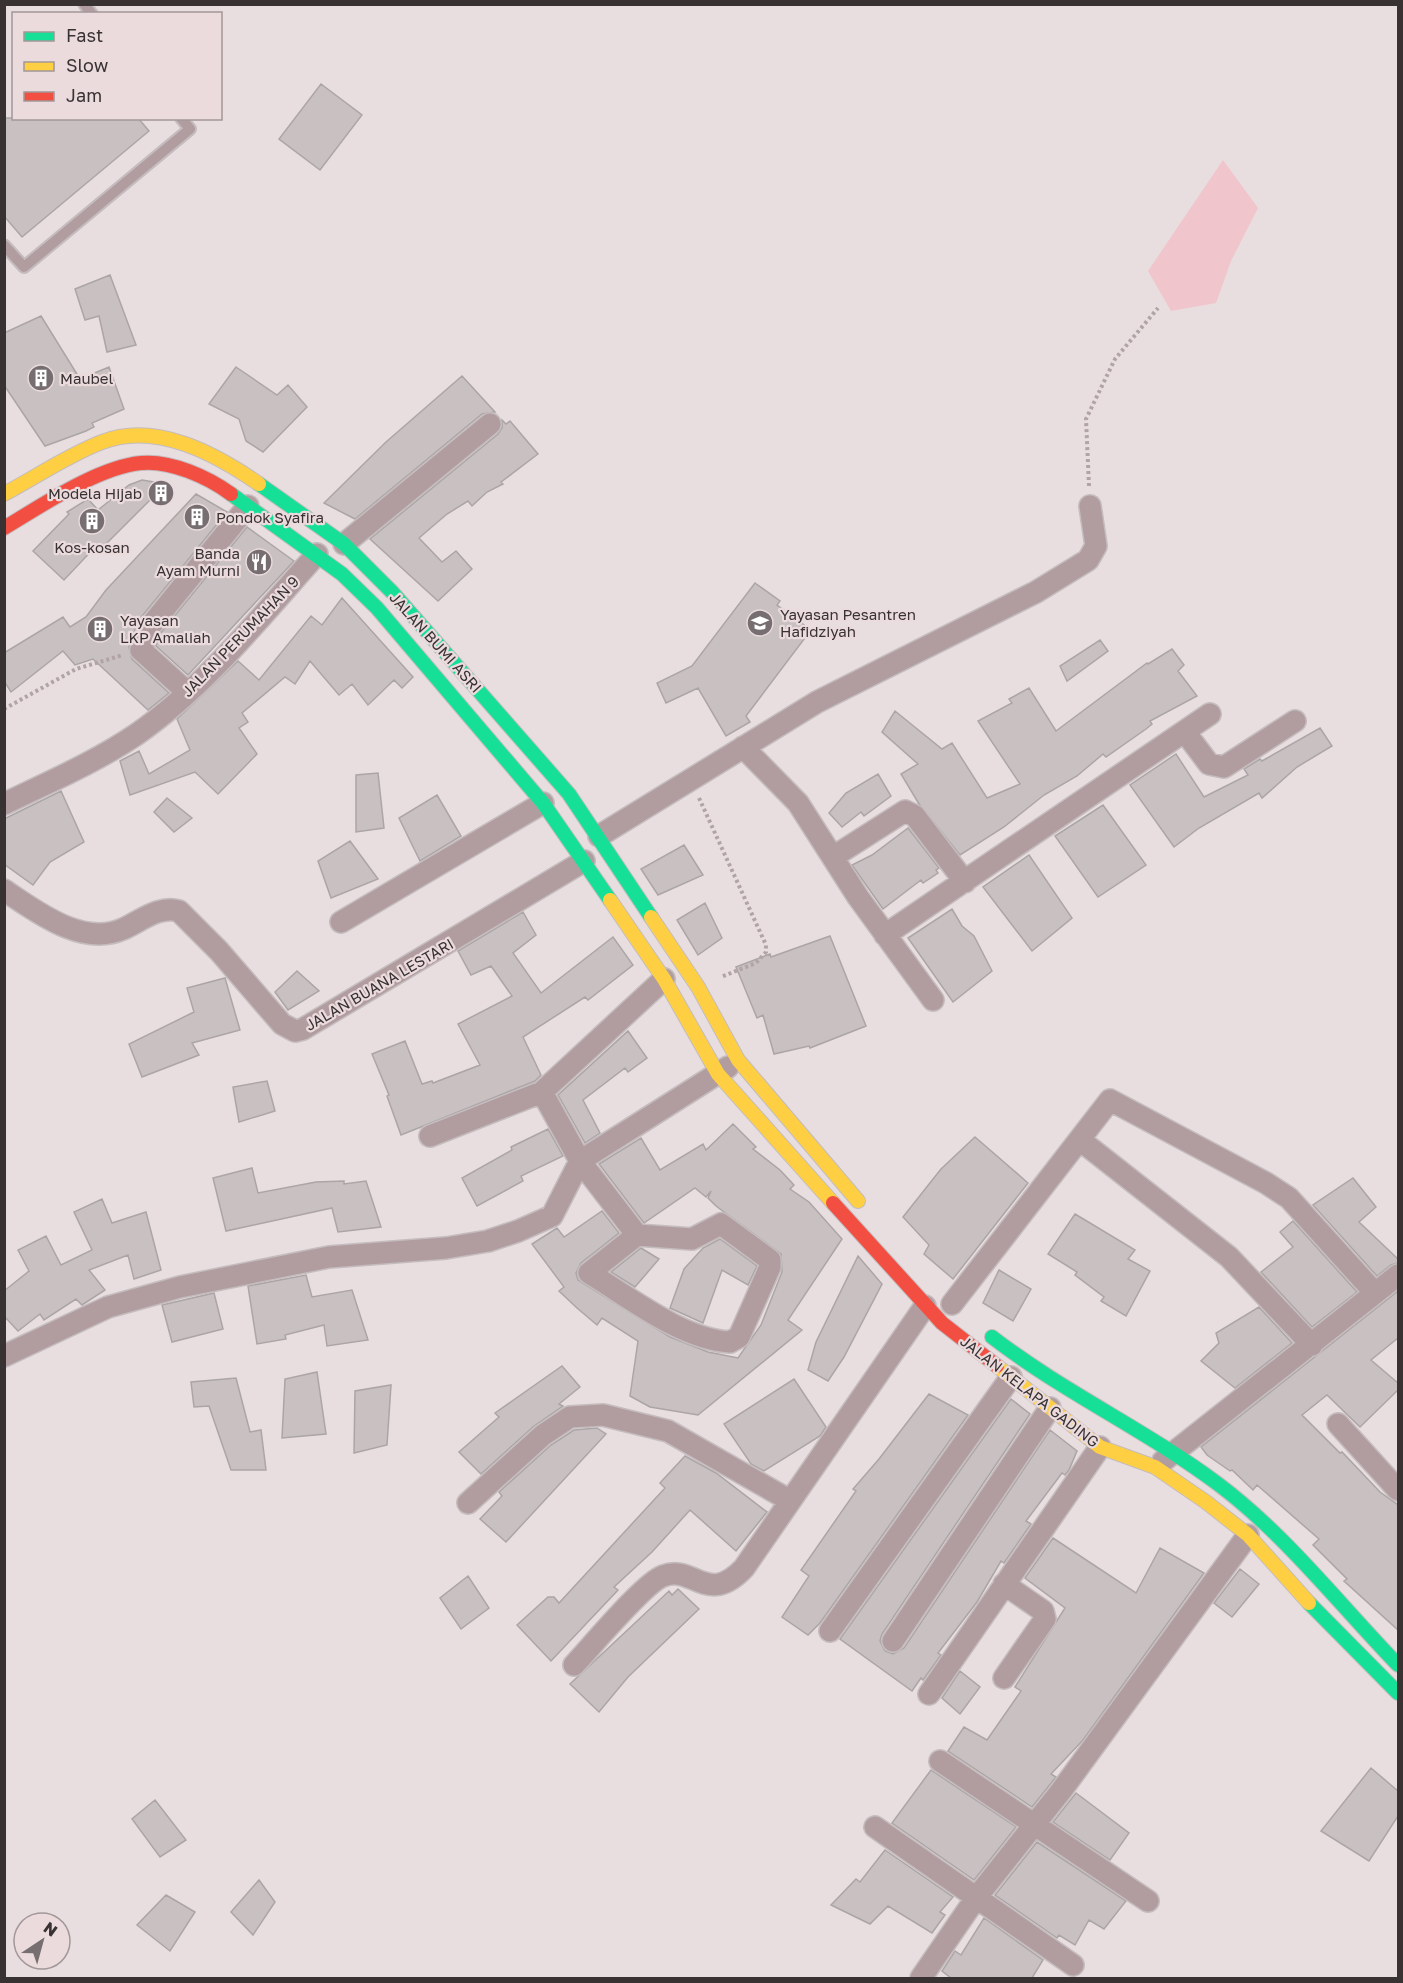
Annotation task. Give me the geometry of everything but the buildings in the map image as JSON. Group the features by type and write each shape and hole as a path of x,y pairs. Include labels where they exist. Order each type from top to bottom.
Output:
{"street":[{"path":"344,544 490,424"},
{"name":"JALAN BUMI ASRI","path":"4,494 102,442 134,435 168,439 208,453 242,472 344,544 393,593 538,757 599,836 698,987 738,1060"},
{"name":"JALAN BUMI ASRI","path":"4,528 87,480 140,463 159,464 200,476 317,554 342,574 377,608 543,803 664,979 718,1074"},
{"path":"22,484 38,508"},
{"path":"188,692 141,650 148,629 248,506"},
{"path":"599,836 817,702 1036,592 1088,560 1096,546 1090,506"},
{"name":"JALAN PERUMAHAN 9","path":"4,804 114,749 138,733 188,692 226,655 317,554"},
{"path":"377,608 393,593"},
{"path":"885,935 1210,714"},
{"path":"1185,732 1209,764 1224,767 1294,721"},
{"path":"743,747 798,803 858,897 933,1000"},
{"path":"340,922 543,803"},
{"path":"833,857 900,813 910,812 965,882"},
{"name":"JALAN BUANA LESTARI","path":"4,890 36,912 74,929 96,934 123,929 162,910 179,911 212,943 282,1024 296,1031 369,991 584,861"},
{"path":"430,1136 542,1092 664,979"},
{"path":"4,1356 108,1307 180,1287 329,1257 446,1248 488,1241 518,1231 552,1216 580,1161 738,1060 870,1215"},
{"name":"JALAN KELAPA GADING","path":"718,1074 925,1306 1100,1447 1155,1467 1206,1502 1248,1535 1330,1626 1397,1690"},
{"path":"542,1092 580,1161 637,1235 692,1239 721,1224 766,1256 770,1267 739,1337 730,1342 701,1336 668,1321 589,1273 637,1235"},
{"path":"952,1304 1110,1100 1266,1183 1288,1198 1375,1293"},
{"path":"1080,1140 1228,1257 1312,1345"},
{"path":"1155,1467 1398,1275"},
{"path":"574,1665 638,1597 662,1576 678,1574 714,1585 731,1581 744,1568 925,1306"},
{"name":"JALAN KELAPA GADING","path":"985,1331 1083,1402 1174,1453 1219,1485 1269,1529 1398,1665"},
{"path":"830,1631 1011,1377"},
{"path":"893,1641 1050,1408"},
{"path":"468,1503 543,1435 570,1417 603,1415 668,1431 789,1500"},
{"path":"1338,1424 1398,1490"},
{"path":"929,1694 1100,1447"},
{"path":"921,1978 976,1898 1035,1824 1248,1535"},
{"path":"1004,1584 1043,1611 1045,1619 1004,1678"},
{"path":"940,1761 1148,1902"},
{"path":"875,1827 1073,1965"}],"lane":[{"path":"4,245 24,267 190,129 183,120"}],"path":[{"path":"1090,506 1086,419 1115,359 1158,308"},
{"path":"4,709 76,669 141,650"},
{"path":"691,780 766,945 766,952 756,963 698,987"}],"shaded area":[{"path":"1223,160 1258,208 1231,261 1216,303 1171,311 1148,271"}],"traffic: fast":[{"path":"259,484 344,544 393,593 569,794 651,917"},
{"path":"231,494 342,574 377,608 543,803 610,900"},
{"path":"992,1337 1047,1376 1191,1464 1243,1504 1267,1525 1398,1665"},
{"path":"1309,1603 1398,1693"}],"traffic: slow":[{"path":"4,494 89,447 122,437 143,435 164,438 205,452 259,484"},
{"path":"610,900 664,979 718,1074 833,1203"},
{"path":"651,917 698,987 738,1060 858,1201"},
{"path":"997,1366 1100,1447 1155,1467 1206,1502 1248,1535 1309,1603"}],"traffic: jam":[{"path":"4,528 89,480 124,466 141,463 164,464 188,471 231,494"},
{"path":"833,1203 942,1323 997,1366"}],"place":[{"name":"Maubel","path":"41,378"},
{"name":"Modela Hijab","path":"161,493"},
{"name":"Pondok Syafira","path":"197,517"},
{"name":"Kos-kosan","path":"92,521"},
{"name":"Banda Ayam Murni","path":"259,562"},
{"name":"Yayasan Pesantren Hafidziyah","path":"760,623"},
{"name":"Yayasan LKP Amaliah","path":"100,629"}]}
